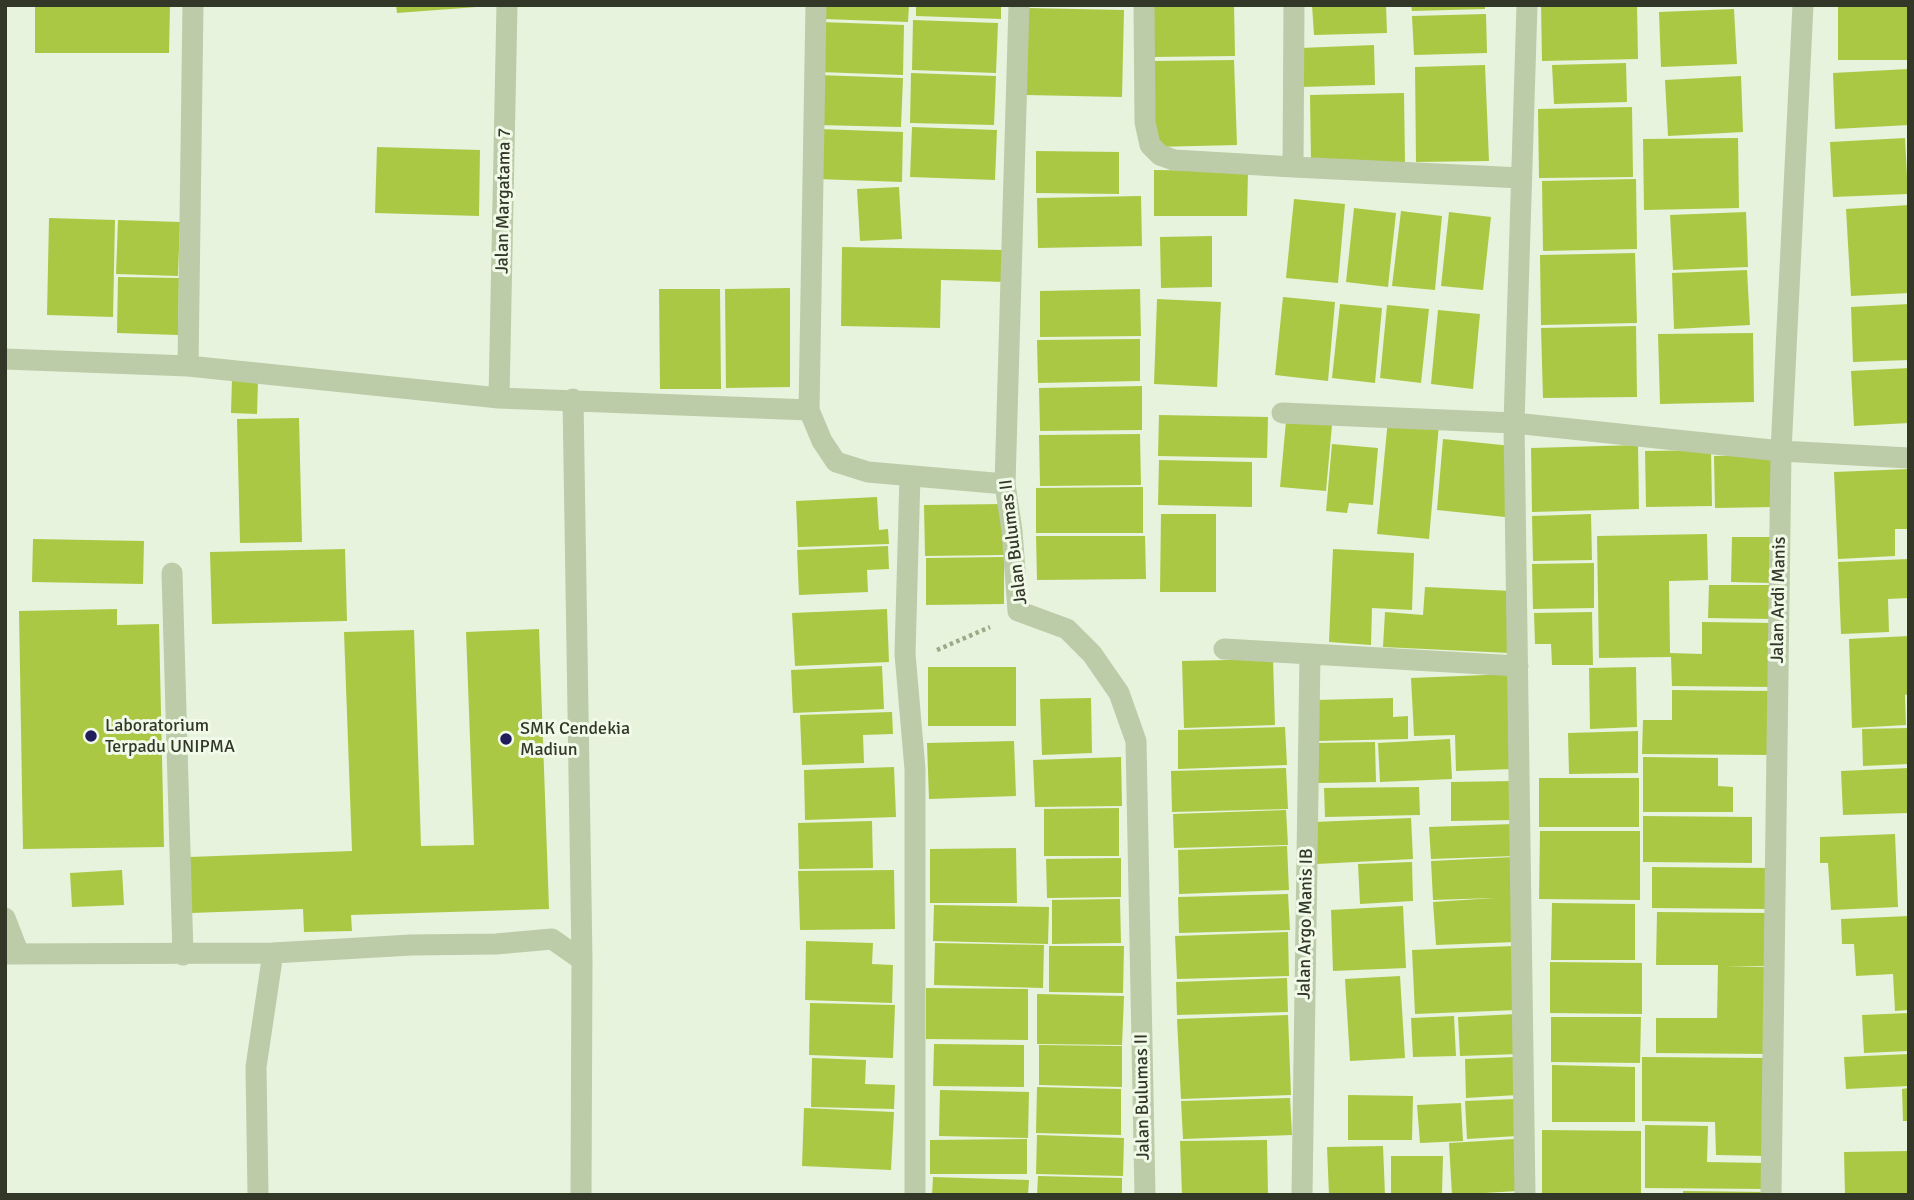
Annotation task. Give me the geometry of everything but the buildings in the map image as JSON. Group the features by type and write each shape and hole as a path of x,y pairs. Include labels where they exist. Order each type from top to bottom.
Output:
{"street":[{"path":"188,366 193,5"},
{"name":"Jalan Margatama 7","path":"499,398 507,5"},
{"path":"816,5 809,410 822,442 836,462 868,472 1005,484"},
{"name":"Jalan Bulumas II","path":"1019,5 1005,484 1012,531 1018,611 1067,629 1091,654 1119,693 1136,741 1146,1195"},
{"path":"1144,5 1145,122 1150,145 1160,155 1174,160 1521,178"},
{"path":"1293,167 1294,5"},
{"path":"1525,1195 1514,424 1527,5"},
{"name":"Jalan Ardi Manis","path":"1771,1195 1781,451 1803,5"},
{"path":"5,359 188,366 499,398 809,410"},
{"path":"573,399 582,960 581,1195"},
{"path":"1282,413 1514,424 1781,451 1909,458"},
{"path":"910,476 905,654 915,769 915,1195"},
{"path":"172,573 183,955"},
{"path":"1224,649 1518,666"},
{"name":"Jalan Argo Manis IB","path":"1302,1195 1310,654"},
{"path":"5,918 12,954 273,953 411,945 496,944 552,939 582,960"},
{"path":"258,1195 256,1067 273,953"}],"path":[{"path":"905,654 939,650 989,628 1018,611"}],"place":[{"name":"Laboratorium Terpadu UNIPMA","path":"91,736"},
{"name":"SMK Cendekia Madiun","path":"506,739"}]}
